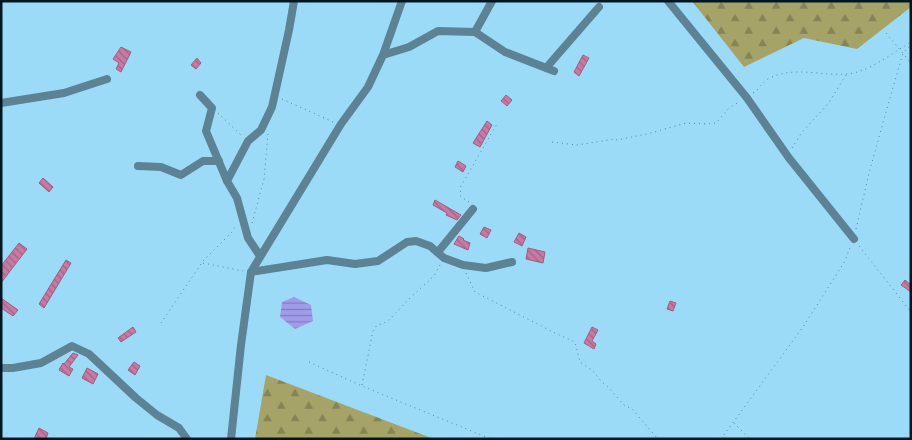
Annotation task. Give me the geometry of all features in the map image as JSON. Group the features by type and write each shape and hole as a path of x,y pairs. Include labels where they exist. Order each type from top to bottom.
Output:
{"street":[{"path":"227,181 248,141 261,130 272,107 294,1"},
{"path":"231,439 251,272 341,124 368,87 383,55 402,1"},
{"path":"475,32 492,1"},
{"path":"668,1 746,98 788,158 854,239"},
{"path":"383,55 410,47 438,31 475,32 505,52 550,70 599,7"},
{"path":"1,103 64,93 107,79"},
{"path":"200,95 212,108 206,131 227,181 237,198 248,238 260,256"},
{"path":"138,166 161,167 181,175 203,161 219,161"},
{"path":"441,255 473,209"},
{"path":"251,272 327,260 354,264 378,261 407,242 416,241 430,246 441,255 462,265 486,268 512,262"},
{"path":"1,368 41,363 72,346 89,354 136,398 179,428 187,439"}],"path":[{"path":"886,33 911,63"},
{"path":"552,142 577,145 647,134 686,123 716,123 729,108 757,91 763,82 769,78 782,73 800,72 846,74 872,66 911,43"},
{"path":"721,439 802,327 845,261 854,239 871,164 903,53 911,43"},
{"path":"788,158 803,131 828,104 846,74"},
{"path":"274,96 341,124"},
{"path":"212,108 248,141"},
{"path":"473,209 473,205 460,196 461,186 498,122"},
{"path":"248,238 264,179 268,132"},
{"path":"161,322 202,263 232,232 241,215"},
{"path":"854,239 911,312"},
{"path":"362,386 374,331 377,326 388,322 434,276 441,255"},
{"path":"202,263 251,272"},
{"path":"462,265 475,292 575,342 580,362 593,371 658,439"},
{"path":"309,362 491,439"},
{"path":"734,423 750,439"}],"green space":[{"path":"692,1 911,1 911,7 857,49 804,38 744,67"},
{"path":"266,375 434,439 255,439"}],"shaded area":[{"path":"294,297 311,305 313,321 295,329 280,317 282,302"}],"building":[{"path":"121,47 131,52 121,72 116,69 119,63 113,59"},
{"path":"583,55 589,58 579,76 574,72"},
{"path":"197,58 201,63 196,69 191,65"},
{"path":"506,95 512,100 507,106 501,101"},
{"path":"487,121 492,125 480,147 473,143"},
{"path":"458,161 466,166 463,172 455,167"},
{"path":"43,178 53,187 49,192 39,183"},
{"path":"435,200 461,215 457,220 446,215 447,213 433,205"},
{"path":"484,227 491,230 487,238 480,234"},
{"path":"519,233 526,237 522,246 514,242"},
{"path":"459,236 470,243 468,250 454,244"},
{"path":"19,243 27,249 1,283 1,266"},
{"path":"528,248 545,252 543,263 526,259"},
{"path":"66,260 71,263 44,308 39,304"},
{"path":"905,280 911,285 911,292 901,285"},
{"path":"1,298 18,310 13,316 1,308"},
{"path":"670,301 676,303 673,311 667,309"},
{"path":"133,327 136,332 121,342 118,338"},
{"path":"592,327 598,330 592,341 596,344 594,349 584,343"},
{"path":"73,353 78,355 69,367 73,369 69,376 59,370"},
{"path":"134,362 140,366 135,375 128,370"},
{"path":"87,368 98,374 93,384 82,378"},
{"path":"39,428 48,433 46,439 34,439"}]}
